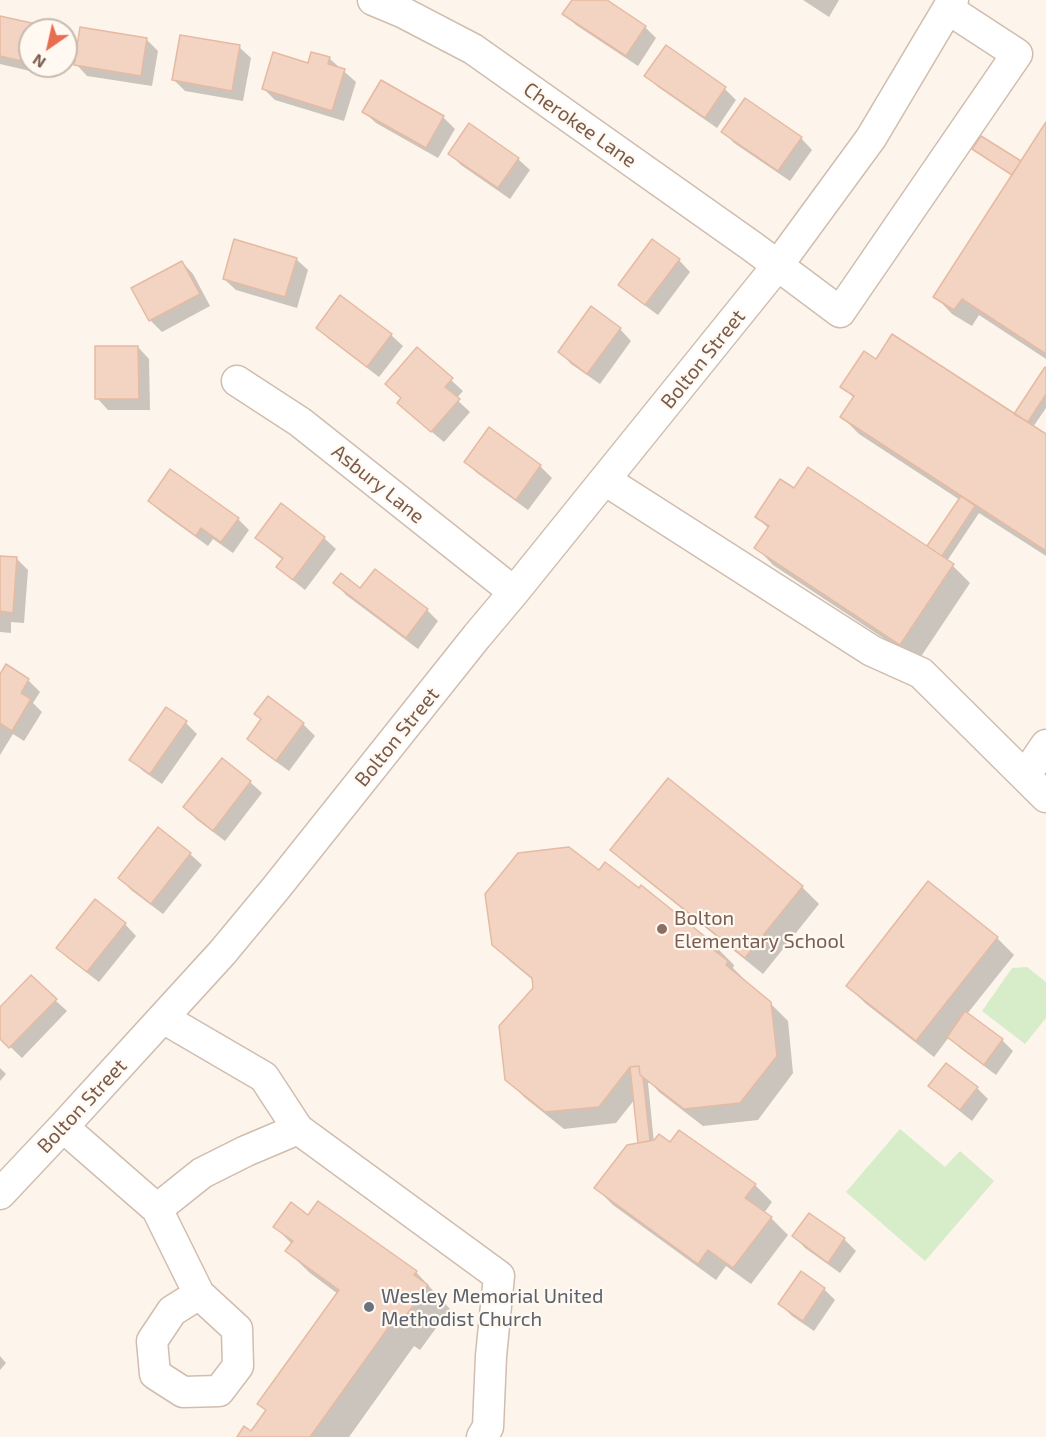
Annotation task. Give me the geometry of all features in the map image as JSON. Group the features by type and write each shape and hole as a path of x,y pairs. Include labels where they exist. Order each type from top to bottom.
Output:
{"street":[{"name":"Cherokee Lane","path":"373,0 407,6 473,49 778,265 840,312 1017,54 950,4"},
{"name":"Bolton Street","path":"0,1194 222,953 778,265 872,138 950,4"},
{"name":"Asbury Lane","path":"237,381 300,422 514,592"},
{"path":"605,480 872,651 921,673 1036,787"},
{"path":"1036,787 1046,745"},
{"path":"163,1018 264,1077 298,1129 499,1276 491,1356 489,1427 482,1437"},
{"path":"63,1127 157,1209 199,1294"},
{"path":"157,1209 202,1173 298,1129"}],"green space":[{"path":"1027,967 1046,982 1046,1018 1025,1044 982,1011 1012,968"},
{"path":"900,1129 945,1167 960,1151 994,1181 925,1261 846,1192"}],"building":[{"path":"572,0 607,0 646,26 626,56 562,14"},
{"path":"0,16 18,20 18,60 0,56"},
{"path":"80,27 147,38 141,76 78,66"},
{"path":"180,35 240,45 232,91 172,80"},
{"path":"666,45 726,87 705,118 644,76"},
{"path":"273,52 308,63 311,52 330,57 328,64 345,69 332,111 262,89"},
{"path":"381,80 444,116 426,148 362,112"},
{"path":"745,98 802,137 778,171 721,132"},
{"path":"1046,122 1046,354 962,299 954,310 933,297"},
{"path":"469,123 519,158 498,188 448,154"},
{"path":"981,136 1021,161 1012,175 972,149"},
{"path":"234,239 297,258 285,297 223,279"},
{"path":"652,239 680,259 645,305 618,285"},
{"path":"182,261 200,294 149,321 131,288"},
{"path":"340,295 392,334 367,367 316,328"},
{"path":"591,306 621,328 587,374 558,352"},
{"path":"892,334 1046,434 1046,551 840,417 854,396 840,387 864,351 876,359"},
{"path":"95,346 138,346 139,399 95,399"},
{"path":"417,347 453,378 445,387 460,399 431,432 397,403 401,398 385,384"},
{"path":"1045,367 1046,394 1028,422 1014,414"},
{"path":"489,427 541,465 516,500 464,462"},
{"path":"808,467 954,564 900,645 754,548 769,526 755,517 780,479 794,488"},
{"path":"170,469 239,518 221,542 201,528 196,536 148,501"},
{"path":"961,496 975,506 942,556 927,546"},
{"path":"281,503 325,537 293,580 276,567 283,558 255,538"},
{"path":"0,556 17,557 13,613 0,611"},
{"path":"375,569 428,609 406,638 333,583 341,573 360,588"},
{"path":"6,664 29,679 21,693 31,699 12,731 0,725 0,674"},
{"path":"268,696 304,723 276,761 247,739 261,719 254,714"},
{"path":"166,707 187,721 150,774 129,760"},
{"path":"222,758 251,781 213,831 183,807"},
{"path":"668,778 803,886 745,958 610,850"},
{"path":"158,827 191,853 151,904 118,878"},
{"name":"Bolton Elementary School","path":"569,847 599,870 605,862 639,888 641,885 718,947 715,951 728,961 726,965 771,1002 777,1056 740,1103 684,1109 640,1075 639,1066 630,1067 599,1107 545,1112 505,1080 499,1026 533,988 532,978 492,945 485,894 518,853"},
{"path":"928,881 998,937 916,1041 846,986"},
{"path":"95,899 126,923 87,972 56,948"},
{"path":"31,975 57,999 9,1048 0,1039 0,1007"},
{"path":"965,1011 1003,1039 984,1065 947,1037"},
{"path":"946,1063 978,1087 960,1110 928,1086"},
{"path":"639,1066 640,1075 643,1077 650,1141 638,1143 630,1067"},
{"path":"679,1130 756,1184 745,1198 772,1217 733,1268 708,1250 698,1264 594,1188 627,1145 654,1140 659,1134 670,1142"},
{"name":"Wesley Memorial United Methodist Church","path":"318,1201 417,1271 414,1275 428,1285 397,1328 391,1324 310,1437 237,1437 244,1426 251,1431 266,1410 257,1404 339,1290 285,1251 293,1241 273,1227 291,1202 308,1215"},
{"path":"809,1213 845,1238 828,1263 792,1236"},
{"path":"801,1271 825,1288 803,1321 778,1304"}],"place":[{"name":"Bolton Elementary School","path":"662,929"},
{"name":"Wesley Memorial United Methodist Church","path":"369,1307"}]}
